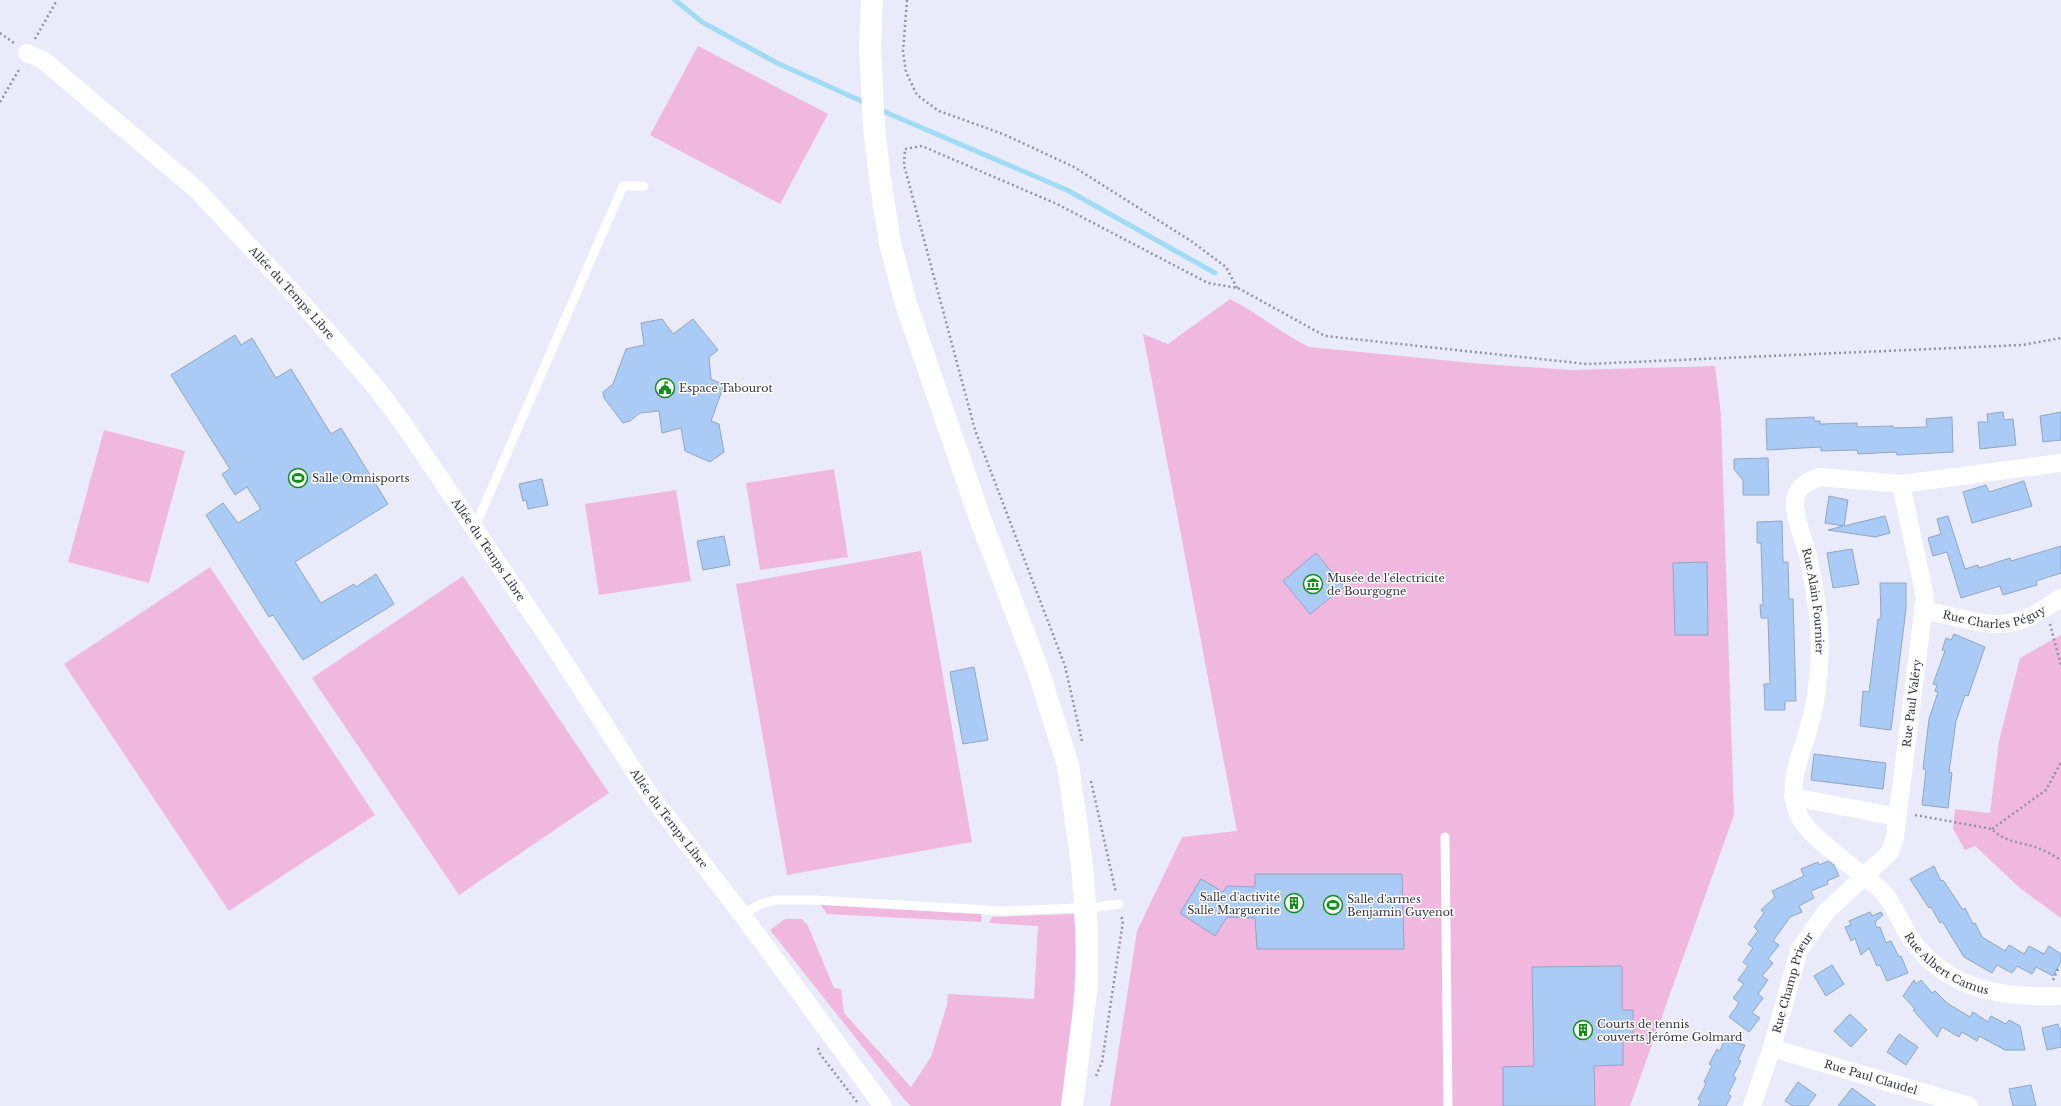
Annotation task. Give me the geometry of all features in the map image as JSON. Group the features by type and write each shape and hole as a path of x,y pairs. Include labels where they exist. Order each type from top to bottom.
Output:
{"street":[{"path":"872,0 870,46 871,88 881,186 890,243 906,304 981,521 1038,670 1068,765 1082,865 1087,929 1087,985 1072,1106"},
{"name":"Allée du Temps Libre","path":"27,53 43,60 197,190 295,295 374,385 404,424 552,643 647,791 744,917 883,1106"},
{"name":"Rue Alain Fournier","path":"1862,877 1807,830 1799,816 1794,797 1795,770 1815,705 1820,636 1815,589 1809,559 1796,511 1796,496 1806,483 1819,477 1901,484 2061,463"},
{"name":"Rue Paul Valéry","path":"1899,815 1925,597 1901,484"},
{"name":"Rue Charles Péguy","path":"1924,611 1950,615 1985,624 2000,625 2030,617 2061,598"},
{"path":"1794,797 1899,815 1896,837 1890,852 1862,877"},
{"name":"Rue Albert Camus","path":"1862,877 1882,890 1912,940 1928,958 1949,973 1968,984 1993,993 2010,996 2061,996"},
{"name":"Rue Champ Prieur","path":"1752,1106 1772,1048 1799,950 1826,912 1862,877"},
{"name":"Rue Paul Claudel","path":"1772,1048 1969,1106"}],"lane":[{"path":"474,529 623,186 644,186"},
{"path":"1445,837 1448,1106"},
{"path":"744,917 750,910 761,904 776,900 814,900 1004,911 1085,902 1119,904"}],"path":[{"path":"907,0 903,51 906,72 917,95 939,111 1003,134 1074,167 1191,241 1226,267 1238,288"},
{"path":"905,149 922,146 1057,204 1208,283 1238,288 1325,336 1587,364 2022,345 2061,338"},
{"path":"2043,609 2050,622 2061,666"},
{"path":"1992,829 2046,790 2061,762"},
{"path":"1899,815 1992,829 2005,839 2038,848 2061,860"}],"shaded area":[{"path":"698,46 828,114 780,204 650,135"},
{"path":"1230,299 1250,310 1288,336 1309,347 1483,364 1572,370 1715,366 1721,415 1734,815 1630,1106 1110,1106 1137,931 1182,837 1237,831 1143,334 1168,344"},
{"path":"104,430 185,451 149,583 68,562"},
{"path":"834,469 848,557 760,570 746,483"},
{"path":"676,490 691,581 599,595 585,504"},
{"path":"921,551 972,842 787,875 736,584"},
{"path":"210,567 375,815 229,911 64,664"},
{"path":"463,576 609,793 459,895 312,678"},
{"path":"2061,635 2061,918 2021,889 1975,846 1965,850 1953,829 1955,809 1990,813 1999,741 2020,658"},
{"path":"820,904 982,909 981,922 827,914"},
{"path":"1074,914 1075,962 1073,1010 1061,1106 911,1106 770,930 785,919 802,919 808,926 834,988 841,989 844,1013 911,1087 931,1057 947,1005 948,994 1034,999 1038,926 989,923 992,917"}],"building":[{"name":"Espace Tabourot","path":"662,319 673,334 693,319 718,350 709,357 711,379 724,385 711,421 719,424 724,452 710,462 685,451 681,428 662,433 659,411 640,413 630,421 623,423 604,398 603,392 613,384 626,349 644,345 641,323"},
{"name":"Salle Omnisports","path":"235,335 241,345 252,338 276,378 291,369 331,434 341,428 388,504 295,562 321,603 354,584 356,587 376,574 394,604 303,660 273,615 269,617 206,515 223,503 238,523 261,509 247,487 235,495 222,474 230,469 171,375"},
{"path":"2003,412 2004,420 2013,419 2016,445 1980,449 1978,422 1988,422 1987,414"},
{"path":"2061,412 2061,440 2043,442 2040,416"},
{"path":"1814,417 1814,421 1820,421 1820,424 1857,423 1857,427 1893,426 1893,428 1927,427 1926,419 1952,417 1953,452 1897,455 1896,452 1858,454 1857,450 1821,451 1821,447 1767,450 1766,419"},
{"path":"1768,458 1769,495 1743,495 1743,480 1734,469 1734,459"},
{"path":"542,479 548,505 528,509 526,500 523,501 519,484"},
{"path":"2024,481 2032,506 1972,523 1963,492 1986,485 1989,492"},
{"path":"1829,496 1848,500 1844,526 1885,516 1890,533 1875,537 1828,530 1843,526 1825,523"},
{"path":"1948,516 1965,569 1978,565 1979,568 2010,558 2011,561 2061,546 2061,573 2036,581 2037,585 2003,595 2000,586 1961,598 1947,552 1933,556 1928,538 1941,534 1937,519"},
{"path":"1782,521 1783,562 1788,562 1789,599 1793,599 1796,701 1785,701 1785,710 1765,710 1764,684 1770,684 1768,618 1761,618 1760,605 1763,605 1761,543 1757,543 1757,522"},
{"path":"724,536 730,565 703,570 697,541"},
{"path":"1852,549 1859,584 1833,588 1827,553"},
{"name":"Musée de l'électricité de Bourgogne","path":"1316,553 1344,587 1310,614 1283,581"},
{"path":"1707,562 1708,635 1675,635 1673,563"},
{"path":"1880,583 1906,583 1906,609 1891,730 1860,726 1863,691 1869,692 1878,619 1881,619"},
{"path":"1954,634 1985,647 1968,696 1965,695 1956,721 1949,772 1952,773 1948,808 1922,805 1926,770 1923,769 1929,719 1938,692 1935,691 1937,685 1933,684 1945,651 1942,650 1946,638 1951,640"},
{"path":"974,667 988,740 963,744 950,672"},
{"path":"1814,754 1886,763 1883,789 1811,780"},
{"path":"1828,861 1834,865 1839,876 1827,881 1828,884 1811,891 1814,898 1799,906 1802,912 1790,917 1773,941 1779,945 1768,959 1773,963 1762,976 1768,980 1758,994 1763,998 1752,1013 1760,1018 1749,1032 1729,1017 1739,1003 1733,998 1744,984 1738,980 1748,966 1743,962 1753,948 1748,944 1758,931 1754,927 1764,913 1761,910 1775,897 1772,891 1804,876 1801,869 1818,862 1819,865"},
{"path":"1934,866 1941,881 1943,880 1963,910 1965,908 1982,937 2005,951 2009,945 2024,954 2029,946 2044,954 2049,946 2061,954 2061,962 2053,976 2036,967 2032,974 2017,966 2012,973 1997,965 1992,973 1964,957 1942,921 1940,923 1931,907 1929,908 1910,879"},
{"name":"Salle d'activité Salle Marguerite","path":"1255,874 1402,874 1404,949 1257,949 1255,918 1227,917 1215,936 1180,913 1201,879 1223,892 1227,886 1255,887"},
{"path":"1870,912 1872,916 1881,912 1883,915 1875,922 1877,928 1880,927 1886,943 1891,941 1899,957 1901,956 1908,973 1887,981 1880,965 1877,966 1869,948 1861,955 1855,938 1851,941 1845,927 1851,925 1849,921"},
{"path":"1832,965 1844,984 1826,996 1814,976"},
{"name":"Courts de tennis couverts Jérôme Golmard","path":"1622,966 1622,1010 1633,1010 1633,1037 1623,1038 1623,1065 1594,1066 1595,1106 1503,1106 1503,1067 1534,1066 1532,967"},
{"path":"1914,980 1916,984 1921,980 1932,993 1935,991 1947,1003 1970,1017 1973,1012 1988,1022 1991,1016 2006,1024 2009,1020 2020,1026 2025,1050 2005,1050 1979,1036 1977,1041 1962,1032 1959,1037 1942,1027 1937,1037 1913,1010 1915,1009 1903,996"},
{"path":"1850,1014 1867,1030 1851,1047 1834,1031"},
{"path":"2058,1024 2059,1029 2061,1028 2061,1047 2047,1050 2042,1028"},
{"path":"1899,1034 1918,1047 1906,1065 1887,1052"},
{"path":"1724,1041 1745,1045 1738,1060 1741,1061 1733,1076 1736,1078 1728,1094 1731,1096 1726,1106 1698,1106 1701,1101 1698,1099 1706,1084 1704,1082 1712,1066 1709,1064 1717,1049 1720,1051"},
{"path":"1798,1082 1816,1095 1808,1106 1793,1106 1785,1101"},
{"path":"2031,1085 2036,1106 2013,1106 2009,1089"},
{"path":"1852,1088 1876,1106 1838,1106"}],"waterway":[{"path":"675,0 702,22 777,63 868,104"},
{"path":"878,109 1067,190 1215,273"}],"place":[{"name":"Espace Tabourot","path":"665,388"},
{"name":"Salle Omnisports","path":"298,478"},
{"name":"Musée de l'électricité de Bourgogne","path":"1313,584"},
{"name":"Salle d'activité Salle Marguerite","path":"1294,903"},
{"name":"Salle d'armes Benjamin Guyenot","path":"1333,905"},
{"name":"Courts de tennis couverts Jérôme Golmard","path":"1583,1030"}]}
